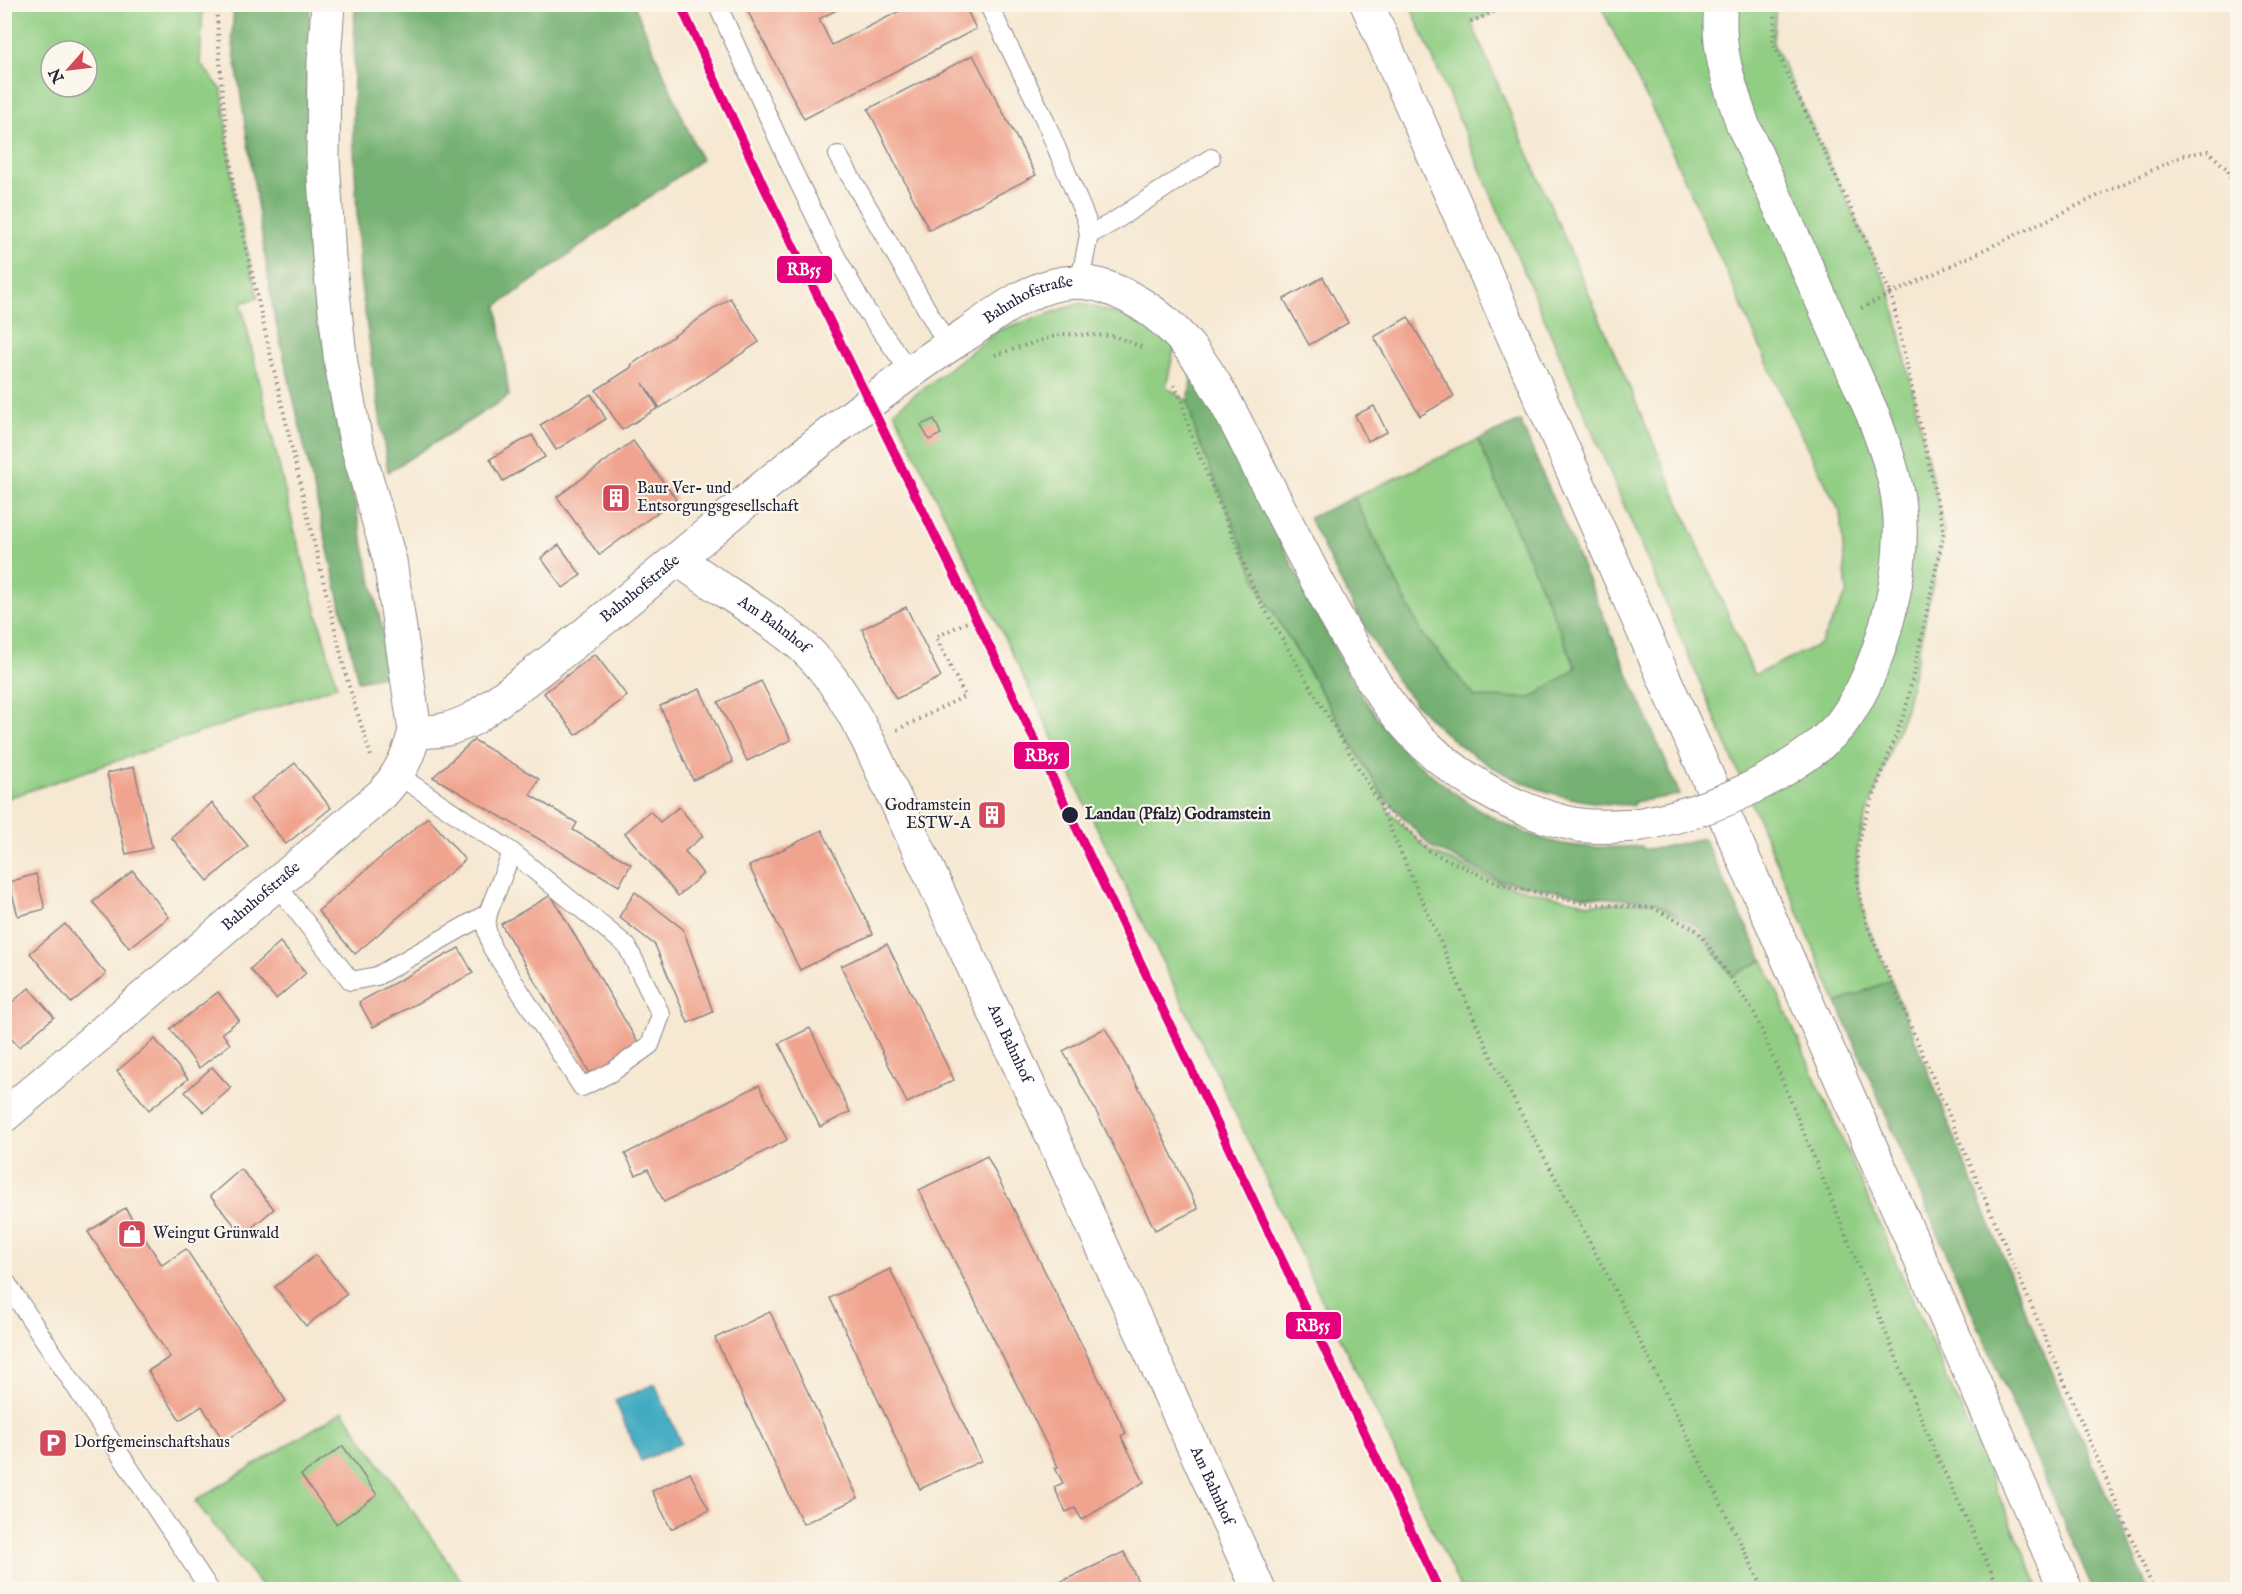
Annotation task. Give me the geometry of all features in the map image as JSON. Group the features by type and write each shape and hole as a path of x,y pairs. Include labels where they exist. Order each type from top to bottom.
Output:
{"main road":[{"path":"328,4 324,60 323,158 328,258 340,364 356,442 390,561 415,731"},
{"path":"1367,4 2066,1590"},
{"path":"1080,281 1106,287 1143,304 1187,342 1235,421 1357,654 1404,723 1429,748 1463,775 1487,791 1520,807 1573,824 1592,826 1636,825 1667,820 1732,798 1766,782 1817,747 1845,718 1872,664 1888,621 1901,549 1899,507 1890,463 1872,415 1743,125 1728,81 1721,53 1719,22 1721,4"},
{"name":"Bahnhofstraße","path":"4,1116 390,785 408,755 415,731 434,733 473,719 678,559 846,419 948,346 1021,298 1058,284 1080,281"},
{"name":"Am Bahnhof","path":"678,559 767,619 802,647 828,674 849,704 1037,1102 1259,1590"}],"lane":[{"path":"717,4 790,167 832,250 866,310 910,373"},
{"name":"Bahnhofstraße","path":"988,4 1044,118 1086,219 1089,235 1080,281"},
{"path":"838,155 948,346"},
{"path":"1089,235 1113,222 1211,158"},
{"path":"390,785 512,852 627,946 661,1015 650,1045 612,1072 582,1087 492,948 486,927 488,913 512,852"},
{"path":"276,884 351,981 377,976 488,913"},
{"path":"4,1279 210,1590"}],"path":[{"path":"216,4 222,90 235,200 348,683 390,785"},
{"path":"1471,22 1511,4"},
{"path":"1776,4 1773,43 1891,294 1944,532 1906,708 1864,822 1857,851 1858,886 1867,925 2154,1590"},
{"path":"1830,322 2184,155 2208,152 2228,170 2238,202"},
{"path":"948,346 977,361 1061,334 1115,336 1145,348"},
{"path":"1172,381 1182,401 1191,435 1257,596 1378,801 1492,1059 1604,1269 1764,1590"},
{"path":"869,743 965,696 936,637 969,621"},
{"path":"1378,801 1429,851 1499,884 1582,903 1653,908 1698,931 1755,1014 1935,1452 2000,1590"}],"green space":[{"path":"4,5 203,5 200,63 222,90 235,200 258,298 241,303 293,525 337,686 5,799"},
{"path":"234,5 310,5 307,87 334,410 392,674 358,681 273,309 232,37"},
{"path":"355,5 634,5 701,160 497,306 509,396 388,472 360,278 353,125"},
{"path":"1410,5 1511,5 1471,22 1754,675 1820,644 1847,593 1840,512 1788,409 1660,125 1600,5 1776,5 1773,43 1891,294 1944,532 1906,708 1864,822 1857,851 1858,887 1867,925 1891,980 1837,1003"},
{"path":"1081,303 1129,318 1175,345 1166,387 1189,402 1262,593 1383,797 1389,812 1429,851 1505,885 1590,904 1655,902 1698,931 1732,976 1763,960 2040,1589 1461,1589 1309,1273 1217,1074 894,411 999,330"},
{"path":"1193,367 1343,665 1377,718 1403,751 1452,791 1482,811 1497,820 1546,840 1581,846 1642,846 1643,849 1659,848 1703,838 1763,960 1732,976 1700,928 1655,902 1585,896 1501,881 1431,847 1384,797 1262,593 1196,435 1188,402"},
{"path":"1520,421 1680,795 1634,802 1633,805 1599,803 1566,797 1505,774 1477,758 1426,715 1395,678 1353,605 1309,518 1354,497 1422,633 1475,697 1531,698 1576,668 1478,440"},
{"path":"1478,440 1576,668 1531,698 1475,697 1422,633 1354,497"},
{"path":"1891,980 2020,1299 2148,1589 2093,1589 1837,1003"},
{"path":"343,1411 467,1589 264,1589 195,1501"}],"water":[{"path":"655,1384 681,1443 641,1461 615,1401"}],"building":[{"path":"753,4 848,4 819,19 832,45 906,8 904,4 964,4 976,29 804,119 746,8"},
{"path":"973,55 1036,175 929,230 868,109"},
{"path":"1323,277 1348,323 1309,345 1284,299"},
{"path":"730,298 759,342 660,408 643,383 658,408 622,430 596,390"},
{"path":"1408,317 1454,396 1420,416 1374,337"},
{"path":"591,394 606,419 556,450 540,425"},
{"path":"1374,406 1387,432 1368,441 1355,415"},
{"path":"934,419 941,434 929,440 921,425"},
{"path":"532,435 545,457 503,481 490,459"},
{"name":"Baur Ver- und Entsorgungsgesellschaft","path":"633,441 676,499 599,555 557,497"},
{"path":"559,545 581,575 563,588 541,558"},
{"path":"906,607 941,677 896,699 862,629"},
{"path":"595,654 627,696 576,735 544,693"},
{"path":"761,681 791,740 747,761 718,702"},
{"path":"700,689 733,762 693,780 660,706"},
{"path":"474,740 539,779 530,795 577,823 573,830 631,864 619,886 433,777"},
{"path":"295,763 331,808 286,844 250,799"},
{"path":"134,767 152,848 126,854 107,773"},
{"path":"212,803 248,846 208,881 171,837"},
{"name":"Godramstein ESTW-A","path":"994,803 1003,821 990,827 981,809"},
{"path":"679,807 703,836 685,851 703,874 678,896 625,833 650,811 660,822"},
{"path":"428,817 465,860 355,954 318,911"},
{"path":"822,830 873,934 800,970 749,866"},
{"path":"133,871 169,917 129,948 93,902"},
{"path":"36,874 45,909 18,916 9,882"},
{"path":"635,892 683,929 713,1012 688,1023 655,945 619,917"},
{"path":"551,895 640,1046 591,1075 501,924"},
{"path":"65,924 106,974 71,1003 30,953"},
{"path":"280,942 306,973 276,999 250,969"},
{"path":"887,944 954,1080 907,1103 841,966"},
{"path":"459,948 473,973 373,1027 359,1002"},
{"path":"29,988 54,1017 19,1047 4,1031 4,1009"},
{"path":"218,992 239,1020 222,1033 230,1044 199,1068 170,1029"},
{"path":"810,1028 850,1112 820,1127 779,1043"},
{"path":"1105,1028 1142,1094 1198,1209 1155,1230 1099,1117 1063,1051"},
{"path":"155,1039 188,1079 149,1110 117,1071"},
{"path":"212,1067 231,1088 204,1112 185,1092"},
{"path":"759,1085 787,1140 664,1202 648,1169 636,1175 625,1154"},
{"path":"987,1156 1126,1433 1121,1436 1144,1482 1082,1520 1075,1508 1066,1512 1054,1487 1063,1483 1055,1468 1058,1467 919,1190"},
{"path":"241,1169 274,1209 243,1235 210,1196"},
{"path":"125,1208 162,1265 186,1249 286,1401 224,1442 202,1406 180,1420 148,1371 170,1357 88,1232"},
{"path":"316,1255 347,1294 306,1326 275,1287"},
{"path":"890,1269 981,1461 920,1489 830,1298"},
{"path":"770,1312 858,1498 803,1524 715,1338"},
{"path":"343,1446 377,1495 336,1524 301,1475"},
{"path":"690,1473 709,1510 671,1529 652,1491"},
{"path":"1124,1552 1142,1590 1056,1590 1054,1585"}],"transit line":[{"name":"RB55","path":"680,4 765,189 1006,680 1439,1590"}],"place":[{"name":"Baur Ver- und Entsorgungsgesellschaft","path":"616,498"},
{"name":"Godramstein ESTW-A","path":"992,815"},
{"name":"Landau (Pfalz) Godramstein","path":"1070,815"},
{"name":"Weingut Grünwald","path":"132,1234"},
{"name":"Dorfgemeinschaftshaus","path":"53,1443"}]}
